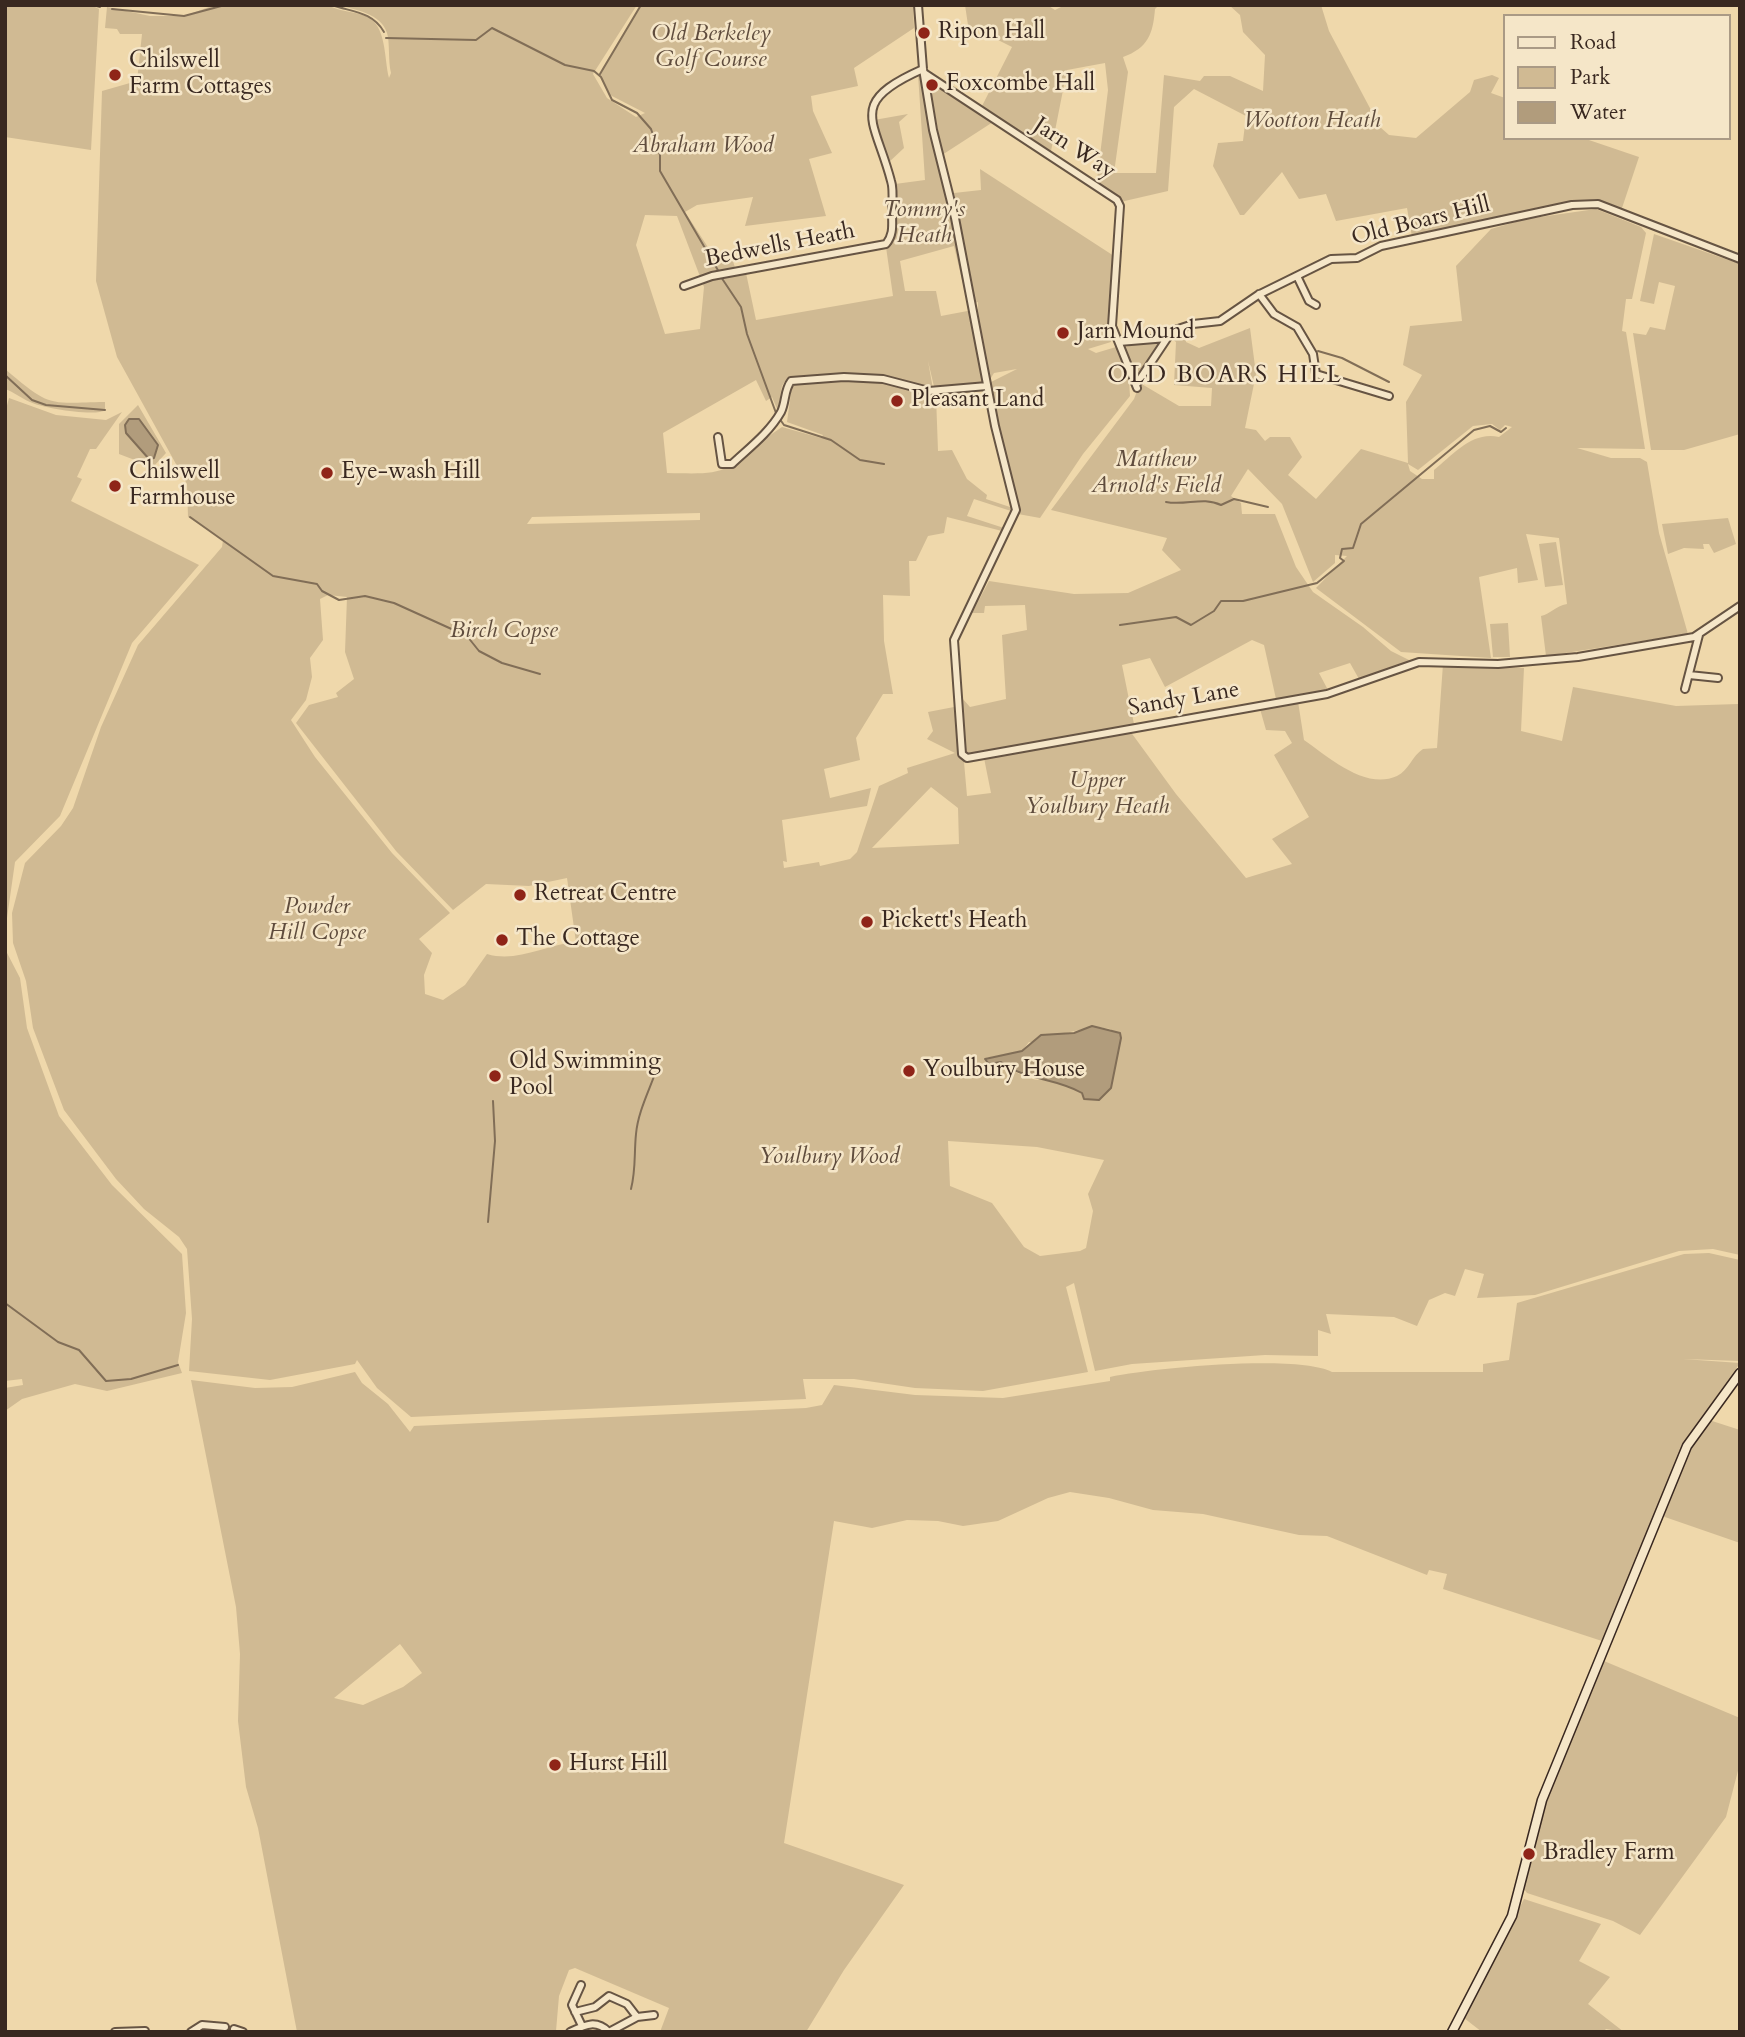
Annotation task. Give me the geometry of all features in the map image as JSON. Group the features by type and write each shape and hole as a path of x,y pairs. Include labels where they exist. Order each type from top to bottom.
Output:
{"main road":[{"path":"1452,2032 1512,1916 1542,1800 1687,1446 1740,1373"}],"street":[{"path":"718,437 722,464 732,464 770,428 783,409 787,387 791,381 844,377 883,379 929,391 987,386 924,71 918,5"},
{"name":"Bedwells Heath","path":"684,286 712,276 886,244 892,236 892,183 872,128 872,110 881,94 899,79 924,71"},
{"name":"Jarn Way","path":"924,71 1117,200 1120,206 1112,326 1119,342"},
{"name":"Old Boars Hill","path":"1119,342 1167,338 1172,331 1189,325 1220,321 1259,294 1331,259 1357,258 1381,246 1589,203 1598,204 1651,228 1740,259"},
{"path":"1297,276 1309,301 1316,305"},
{"path":"1259,294 1274,314 1297,327 1314,354 1314,371 1389,396"},
{"path":"1119,342 1136,387 1167,338"},
{"name":"Sandy Lane","path":"987,386 1016,510 954,640 962,754 967,758 1327,694 1410,664 1498,664 1578,657 1699,635"},
{"path":"1685,689 1699,635 1740,606"},
{"path":"1689,675 1718,678"},
{"path":"581,1985 572,2004 582,2026"},
{"path":"575,2012 595,2007 609,1996 627,2004 637,2017"},
{"path":"570,2032 582,2026 596,2024 609,2032 637,2017 654,2015"},
{"path":"191,2032 202,2025 225,2027"},
{"path":"234,2029 243,2032"},
{"path":"115,2032 145,2031"}],"green space":[{"path":"5,5 91,5 99,9 91,150 5,137"},
{"path":"328,5 366,16 373,20 381,35 389,78 391,73 388,41 384,26 367,13 339,5 637,5 593,74 607,98 636,117 645,113 610,95 599,75 641,5 913,5 914,28 854,68 858,86 811,96 813,111 832,153 809,159 826,216 745,226 753,197 697,205 685,212 715,258 732,258 737,274 746,273 756,320 893,296 886,247 895,235 895,184 925,180 918,74 922,75 953,226 961,225 954,193 981,190 980,169 1114,256 1109,332 1111,342 1088,349 1096,353 1116,347 1129,380 1130,396 1083,454 1040,518 1018,514 989,383 1017,369 994,373 984,389 936,396 938,451 952,450 967,479 987,495 986,499 1013,508 1011,511 974,499 967,516 1004,528 1002,531 947,517 944,533 928,536 916,561 909,561 910,596 883,595 884,641 893,694 883,694 856,738 860,760 824,769 830,798 871,788 867,806 782,820 787,862 783,861 784,868 819,862 820,866 850,859 857,852 879,786 908,773 907,768 955,753 927,739 933,731 928,712 954,707 962,698 970,707 1006,699 1002,635 1027,630 1025,605 985,606 984,613 972,613 989,581 1074,594 1128,593 1181,570 1162,550 1167,538 1051,510 1134,399 1140,383 1179,406 1211,406 1212,388 1174,385 1176,342 1170,337 1185,329 1186,342 1199,348 1250,328 1256,374 1245,428 1256,430 1265,441 1270,437 1290,437 1302,457 1288,475 1316,499 1361,449 1408,463 1406,402 1422,375 1403,365 1410,326 1462,321 1456,266 1491,229 1526,219 1596,209 1641,227 1646,233 1632,299 1626,299 1622,331 1626,332 1645,449 1577,448 1611,458 1640,458 1647,462 1659,533 1688,634 1546,656 1541,616 1567,604 1559,538 1526,534 1538,580 1518,583 1517,568 1479,577 1491,658 1401,652 1316,588 1347,556 1335,555 1335,563 1313,582 1282,504 1248,469 1231,496 1241,503 1242,514 1275,514 1296,567 1313,592 1363,627 1391,651 1411,661 1359,679 1350,663 1319,673 1328,690 1297,695 1304,740 1359,775 1372,779 1397,776 1423,749 1437,748 1443,664 1524,668 1521,731 1562,741 1573,687 1676,706 1738,704 1740,678 1740,1255 1713,1249 1679,1251 1535,1295 1477,1298 1484,1274 1465,1269 1455,1296 1445,1293 1429,1300 1417,1326 1394,1317 1326,1314 1331,1334 1318,1330 1318,1356 1265,1355 1132,1364 1095,1371 1074,1283 1066,1287 1088,1372 983,1391 915,1388 854,1379 803,1379 806,1399 411,1417 377,1388 357,1360 355,1364 270,1380 189,1371 192,1319 187,1249 179,1237 144,1209 116,1179 64,1110 33,1028 26,981 13,943 12,913 25,863 61,826 73,808 101,727 138,645 222,547 223,540 188,517 187,484 117,357 96,281 102,91 137,81 142,34 120,34 117,29 105,28 107,7 150,16 184,16 212,6","holes":["645,215 677,216 704,287 700,329 665,334 636,245","954,246 968,305 978,302 978,309 941,316 936,291 905,291 900,261","928,361 936,395 883,381 848,379 792,385 787,422 823,435 821,438 782,427 766,438 764,436 740,459 722,470 667,473 663,433 756,380 766,401 772,397 778,411 782,386 787,378 864,376 933,389","1492,424 1500,430 1505,425 1512,427 1499,437 1480,437 1464,445 1434,470 1434,479 1422,479 1410,471 1408,464 1418,470 1473,426","700,513 700,520 527,524 532,517","328,595 347,597 345,652 354,679 336,693 338,697 309,705 296,723 396,851 453,910 486,884 529,886 567,878 576,942 520,955 487,954 465,985 443,1000 425,994 424,975 432,953 419,939 450,913 392,853 315,757 291,720 306,700 312,677 310,658 323,640 320,599","1252,640 1264,645 1276,699 1260,709 1266,730 1285,731 1292,743 1274,755 1309,817 1272,839 1292,864 1246,878 1176,794 1127,726 1134,724 1122,665 1150,658 1165,687","984,758 991,793 967,796 964,762","931,787 958,808 959,844 872,848","1092,1026 1110,1029 1121,1038 1110,1082 1084,1099 1082,1093 1062,1083 1027,1077 986,1058 1022,1051 1029,1042 1041,1045 1042,1052 1050,1056 1064,1056 1067,1049 1062,1043 1044,1040","948,1141 1037,1147 1104,1160 1088,1194 1093,1211 1086,1248 1040,1256 1024,1247 992,1203 950,1186"]},
{"name":"Wootton Heath","path":"965,5 1047,5 1055,10 1065,5 1159,5 1155,9 1148,39 1138,49 1123,57 1128,72 1114,173 1156,173 1164,75 1200,81 1204,76 1230,76 1263,91 1265,55 1243,32 1240,15 1229,5 1321,5 1329,31 1380,127 1389,135 1416,138 1470,92 1474,80 1492,75 1499,78 1491,93 1504,98 1504,140 1589,140 1639,157 1621,211 1596,199 1412,237 1407,208 1336,221 1326,194 1299,199 1282,172 1244,215 1240,215 1213,166 1218,143 1243,141 1246,116 1194,89 1174,107 1168,191 1116,203 1096,188 1108,90 1105,63 1067,70 1051,151 982,106 1012,47 968,25"},
{"path":"937,87 993,122 942,155 931,92"},
{"path":"908,114 899,122 904,148 887,164 874,120"},
{"path":"1654,234 1740,264 1740,434 1684,450 1651,450 1633,333 1646,335 1650,327 1665,330 1675,286 1659,282 1654,304 1640,301"},
{"path":"1151,341 1160,345 1134,379 1125,347"},
{"path":"5,369 32,391 50,401 105,402 105,410 92,413 69,411 30,402 5,389"},
{"path":"9,398 56,415 106,420 122,412 96,449 90,449 77,477 82,479 71,501 199,565 132,643 60,816 15,862 5,932 5,413"},
{"path":"138,405 166,453 153,467 119,454 119,424"},
{"path":"1728,518 1736,544 1714,553 1709,544 1703,544 1704,549 1684,548 1668,554 1662,524"},
{"path":"1556,542 1563,585 1545,587 1539,544"},
{"path":"1508,623 1510,657 1493,657 1490,624"},
{"path":"5,949 20,978 27,1028 59,1116 112,1185 182,1254 186,1313 178,1362 182,1373 107,1391 75,1384 22,1399 5,1411 5,1388 23,1385 22,1379 5,1381"},
{"path":"1709,1253 1740,1260 1740,1361 1683,1359 1740,1363 1684,1443 1602,1641 1443,1589 1447,1574 1429,1570 1427,1575 1327,1536 1299,1535 1203,1514 1153,1510 1109,1498 1070,1492 1048,1498 998,1521 963,1526 938,1521 907,1520 872,1528 834,1521 784,1843 904,1885 844,1970 806,2032 660,2032 669,2008 575,1968 569,1970 559,1996 556,2031 297,2032 258,1828 246,1787 238,1721 240,1654 236,1607 191,1380 255,1388 292,1387 355,1372 362,1383 388,1404 410,1432 414,1426 806,1408 822,1405 834,1385 915,1395 1003,1398 1110,1381 1110,1377 1130,1373 1224,1364 1289,1364 1332,1372 1483,1372 1483,1364 1509,1360 1517,1303 1684,1254","holes":["400,1644 422,1673 403,1687 363,1705 334,1698"]},
{"path":"1709,1420 1740,1430 1740,1543 1662,1516 1691,1447"},
{"path":"1604,1661 1740,1718 1740,1763 1726,1817 1640,1935 1613,1921 1527,1893 1524,1889 1544,1804"},
{"path":"1524,1899 1601,1924 1579,1961 1610,1977 1588,2004 1624,2032 1606,2029 1603,2032 1482,2032 1464,2018"}],"water":[{"path":"129,419 139,419 158,445 154,458 149,459 126,433 125,425"},
{"path":"1092,1026 1120,1033 1121,1038 1111,1088 1099,1100 1084,1099 1082,1093 1072,1088 1020,1073 1001,1062 989,1064 985,1059 1022,1051 1041,1035 1074,1033"}],"waterway":[{"path":"93,5 100,7"},
{"path":"112,9 184,16 225,5"},
{"path":"270,5 301,5"},
{"path":"332,5 367,16 384,32"},
{"path":"600,74 641,5"},
{"path":"386,38 476,40 492,28 565,65 594,71 601,77 612,100 637,113 651,129 660,155 660,171 719,272"},
{"path":"721,277 741,307 747,334 776,413"},
{"path":"1318,351 1342,358 1389,382"},
{"path":"5,375 32,400 46,405 105,410"},
{"path":"779,418 784,425 831,440 860,460 884,464"},
{"path":"1120,625 1176,617 1191,625 1214,611 1221,601 1243,601 1317,583 1344,561 1340,558 1342,549 1353,548 1361,524 1474,430 1490,426 1501,432 1506,428"},
{"path":"1166,502 1208,501 1221,505 1234,499 1268,507"},
{"path":"190,517 273,576 317,584 322,591 339,600 365,596 394,603 467,636 479,651 502,663 540,674"},
{"path":"631,1189 637,1126 656,1071"},
{"path":"488,1222 495,1141 493,1101"},
{"path":"5,1303 58,1342 79,1350 106,1381 131,1379 178,1365"}],"place":[{"name":"Ripon Hall","path":"924,33"},
{"name":"Chilswell Farm Cottages","path":"115,75"},
{"name":"Foxcombe Hall","path":"932,85"},
{"name":"Jarn Mound","path":"1063,333"},
{"name":"Pleasant Land","path":"897,401"},
{"name":"Eye-wash Hill","path":"327,473"},
{"name":"Chilswell Farmhouse","path":"115,486"},
{"name":"Retreat Centre","path":"520,895"},
{"name":"Pickett's Heath","path":"867,922"},
{"name":"The Cottage","path":"502,940"},
{"name":"Youlbury House","path":"909,1071"},
{"name":"Old Swimming Pool","path":"495,1076"},
{"name":"Hurst Hill","path":"555,1765"},
{"name":"Bradley Farm","path":"1529,1854"}],"district":[{"name":"OLD BOARS HILL","path":"1225,376"}],"park label":[{"name":"Old Berkeley Golf Course","path":"711,48"},
{"name":"Abraham Wood","path":"703,147"},
{"name":"Tommy's Heath","path":"924,224"},
{"name":"Matthew Arnold's Field","path":"1156,474"},
{"name":"Birch Copse","path":"504,632"},
{"name":"Upper Youlbury Heath","path":"1097,795"},
{"name":"Powder Hill Copse","path":"317,921"},
{"name":"Youlbury Wood","path":"829,1158"}]}
